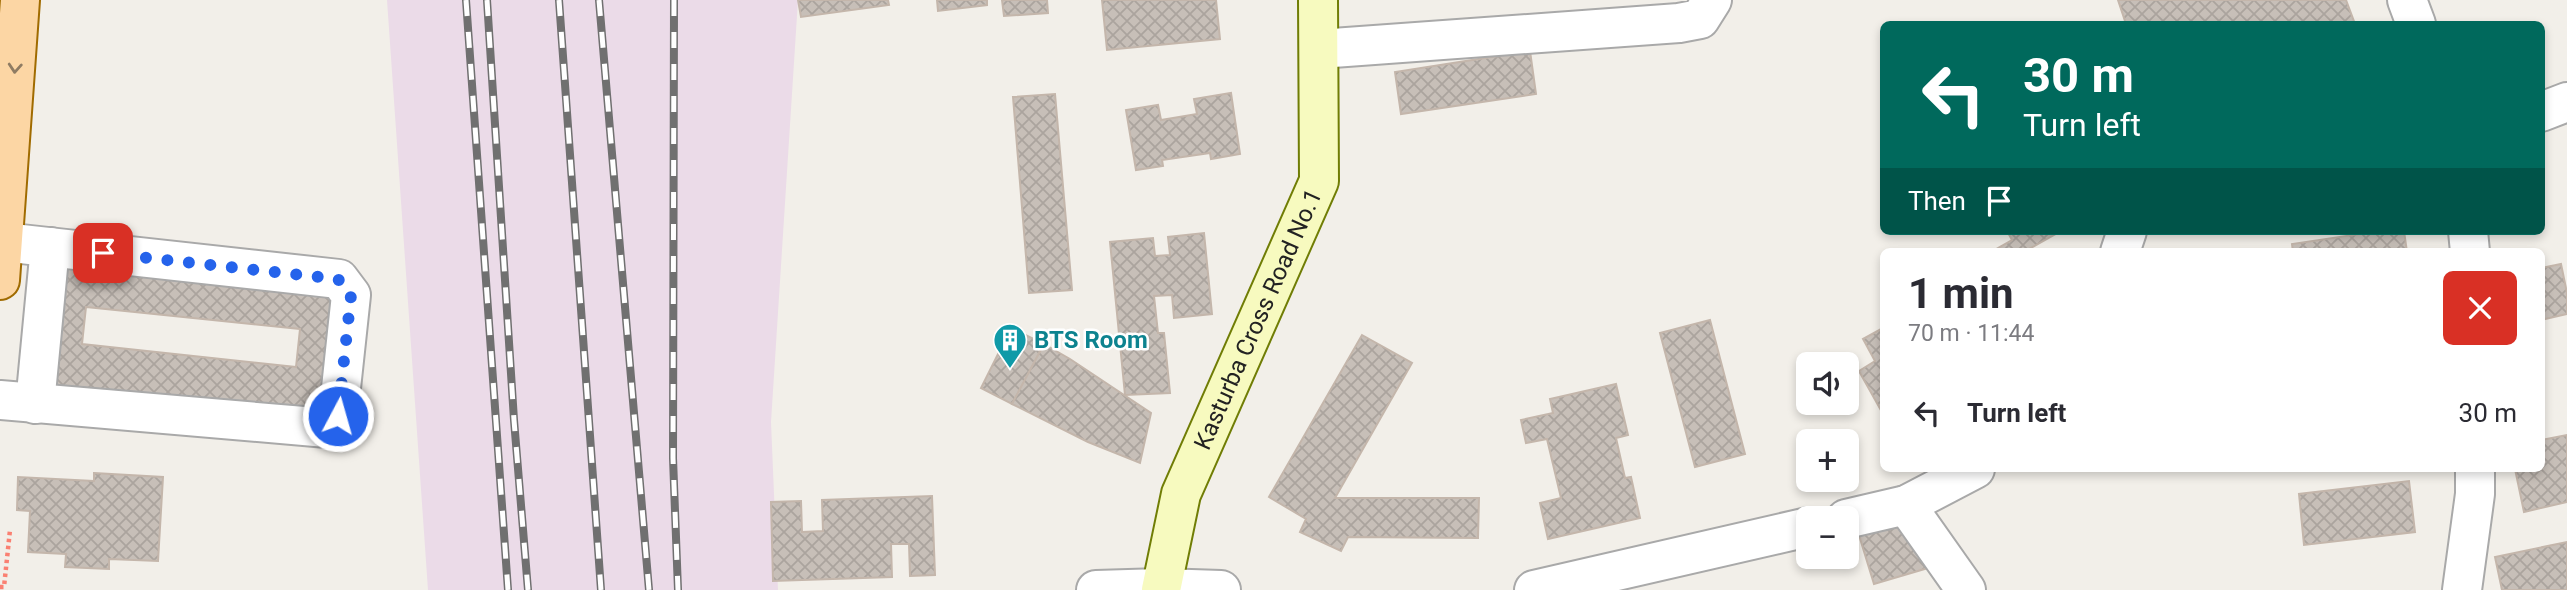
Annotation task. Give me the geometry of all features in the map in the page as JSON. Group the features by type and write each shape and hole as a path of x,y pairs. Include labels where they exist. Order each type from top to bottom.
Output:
{"main road":[{"path":"0,281 20,0"}],"street":[{"name":"Kasturba Cross Road No.1","path":"1161,589 1181,494 1319,181 1318,0"},
{"path":"1319,49 1679,23 1700,19 1712,0"},
{"path":"2407,0 2415,21"},
{"path":"2545,110 2567,102"},
{"path":"3,242 50,247 338,279 351,295 338,416 327,428 18,402 50,247"},
{"path":"1859,516 1906,505 1969,472"},
{"path":"2462,590 2475,494 2475,472"},
{"path":"1906,505 1966,590"},
{"path":"1534,590 1589,584 1796,530"},
{"path":"1096,590 1221,590"}],"path":[{"path":"0,587 4,587 10,530"}],"shaded area":[{"path":"387,0 798,0 771,422 778,590 428,590"}],"building":[{"path":"798,0 888,0 889,5 801,17"},
{"path":"937,0 987,0 987,5 938,11"},
{"path":"1002,0 1047,0 1048,13 1004,16"},
{"path":"1102,0 1216,0 1220,39 1107,50"},
{"path":"2118,0 2346,0 2354,21 2125,21"},
{"path":"1530,51 1536,94 1401,114 1395,72"},
{"path":"1231,93 1240,154 1211,159 1210,153 1162,160 1163,166 1136,170 1126,110 1158,105 1161,120 1197,114 1194,99"},
{"path":"1055,94 1072,290 1029,293 1013,97"},
{"path":"1204,233 1212,314 1174,318 1172,295 1154,296 1158,333 1164,333 1170,393 1125,395 1110,242 1153,238 1155,256 1170,255 1168,237"},
{"path":"2009,235 2054,235 2031,248 1998,248 2012,240"},
{"path":"2353,235 2405,235 2406,248 2292,248 2292,244"},
{"path":"2561,264 2567,293 2567,314 2545,319 2545,267"},
{"path":"52,266 342,296 329,419 39,389","holes":["86,307 300,329 296,367 82,344"]},
{"path":"1710,320 1745,454 1695,467 1660,333"},
{"name":"BTS Room","path":"1011,328 1044,344 1012,404 981,388"},
{"path":"1880,330 1880,409 1859,371 1875,361 1863,339"},
{"path":"1362,335 1412,363 1335,498 1479,498 1478,538 1348,537 1341,551 1300,532 1306,519 1269,497"},
{"path":"1044,344 1151,413 1140,463 1088,442 1012,404"},
{"path":"1616,384 1628,435 1616,438 1625,478 1631,477 1640,518 1548,539 1540,503 1561,498 1547,439 1526,443 1521,420 1553,413 1550,399"},
{"path":"2567,435 2567,502 2524,512 2516,472 2545,472 2545,439"},
{"path":"94,473 163,477 158,561 109,559 109,569 65,567 66,554 28,552 30,511 17,510 18,477 94,481"},
{"path":"2409,481 2415,532 2304,545 2299,494"},
{"path":"932,496 935,575 910,576 909,544 891,544 892,577 773,581 771,502 801,501 802,532 823,531 822,500"},
{"path":"1912,516 1928,568 1874,584 1859,532"},
{"path":"2567,542 2567,590 2502,590 2495,557"}],"railway":[{"path":"466,0 508,590"},
{"path":"487,0 514,420 528,590"},
{"path":"559,0 601,590"},
{"path":"599,0 649,590"},
{"path":"674,0 673,458 678,590"}],"place":[{"name":"BTS Room","path":"1010,370"}],"route":[{"path":"103,253 338,279 351,295 338,416"}]}
